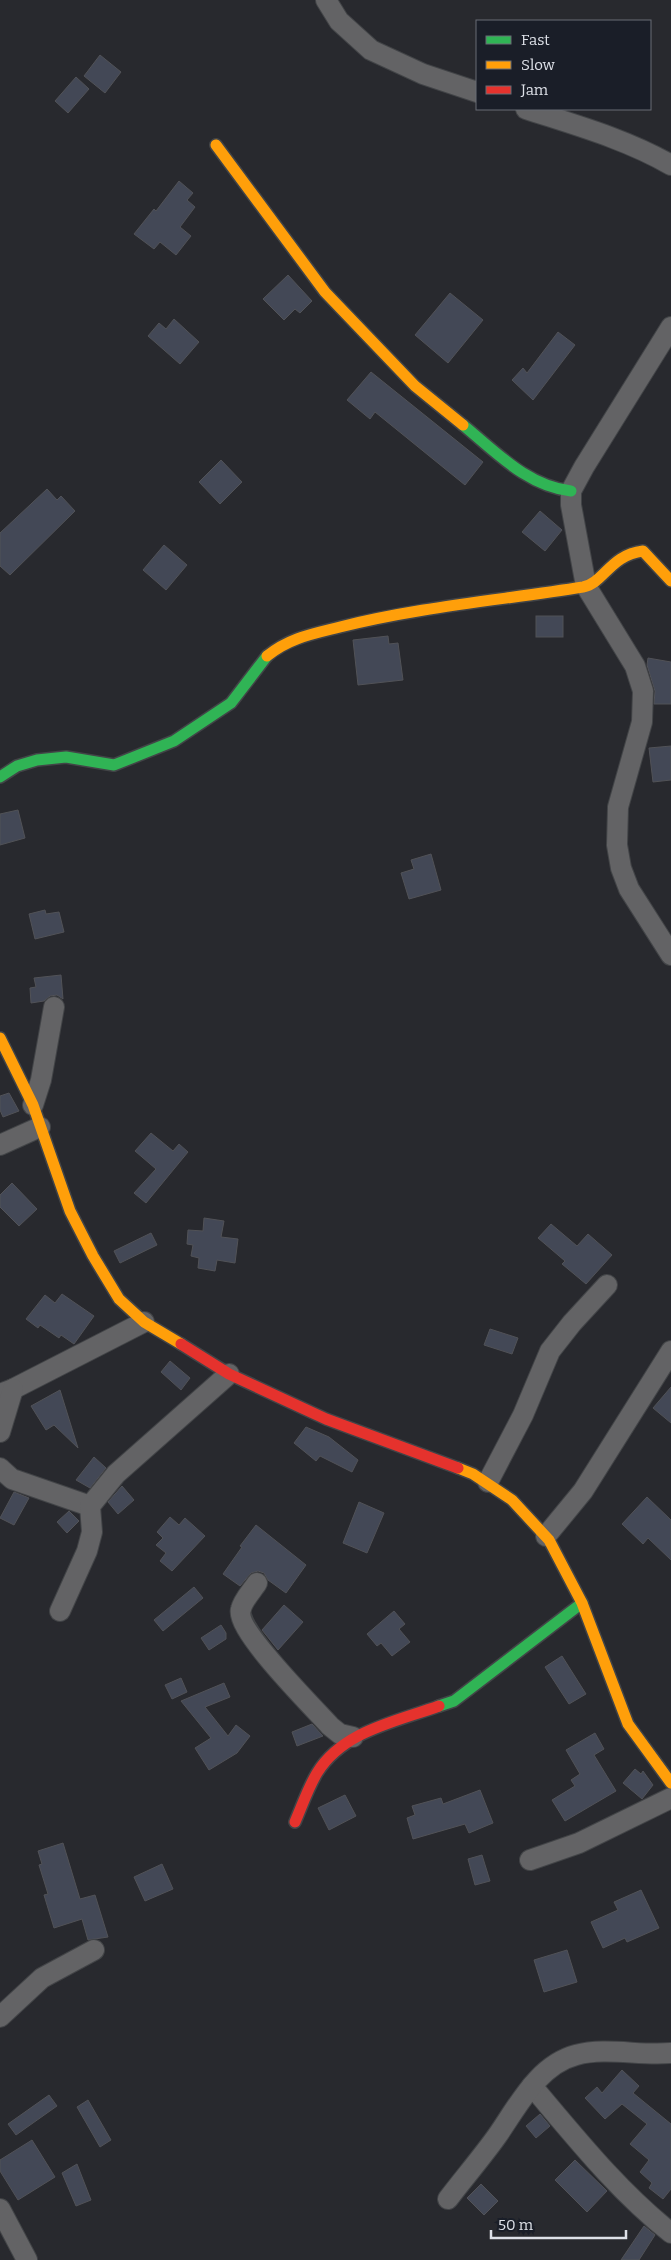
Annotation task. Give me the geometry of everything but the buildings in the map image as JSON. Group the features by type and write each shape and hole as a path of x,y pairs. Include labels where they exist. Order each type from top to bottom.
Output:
{"street":[{"path":"326,0 339,21 371,50 423,74 476,92"},
{"path":"529,110 617,140 652,154 671,165"},
{"path":"216,145 325,292 415,386 523,474 555,489 571,492"},
{"path":"671,327 614,417 571,492 571,505 586,586 635,666 643,691 642,722 618,807 617,845 621,868 629,889 671,955"},
{"path":"0,777 17,766 36,760 66,757 114,765 174,740 201,725 231,703 249,682 262,660 281,644 304,636 383,616 586,586 598,580 620,557 629,552 643,551 671,581"},
{"path":"33,1106 41,1080 54,1007"},
{"path":"0,1038 33,1106 70,1211 93,1256 119,1299 144,1322 229,1374 326,1419 473,1474 488,1482 512,1500 546,1536 582,1603 628,1724 671,1783"},
{"path":"0,1144 40,1127"},
{"path":"488,1482 523,1415 550,1351 572,1323 606,1286"},
{"path":"0,1432 7,1391 144,1322"},
{"path":"546,1536 583,1491 671,1351"},
{"path":"60,1611 87,1551 92,1532 90,1506 116,1474 229,1374"},
{"path":"0,1468 12,1479 90,1506"},
{"path":"257,1583 240,1609 241,1617 253,1641 330,1726 340,1734 354,1737"},
{"path":"295,1822 316,1773 338,1746 354,1737 454,1701 582,1603"},
{"path":"530,1860 579,1843 671,1798"},
{"path":"0,2017 42,1978 94,1950"},
{"path":"448,2199 496,2137 532,2086 552,2066 575,2055 603,2052 649,2055 671,2053"},
{"path":"532,2086 639,2208 671,2233"},
{"path":"0,2209 27,2260"}],"traffic: fast":[{"path":"463,425 526,475 555,488 571,491"},
{"path":"0,777 17,766 37,760 66,757 114,765 174,741 231,703 267,656"},
{"path":"439,1706 454,1701 582,1603"}],"traffic: slow":[{"path":"216,145 325,292 415,386 463,425"},
{"path":"267,656 301,637 370,620 430,609 583,587 597,580 623,558 643,551 671,581"},
{"path":"0,1038 33,1105 70,1211 93,1256 119,1299 144,1322 181,1344"},
{"path":"458,1468 473,1474 512,1500 549,1540 582,1603 628,1724 671,1783"}],"traffic: jam":[{"path":"181,1344 229,1374 326,1419 458,1468"},
{"path":"295,1822 317,1773 341,1747 371,1730 439,1706"}]}
